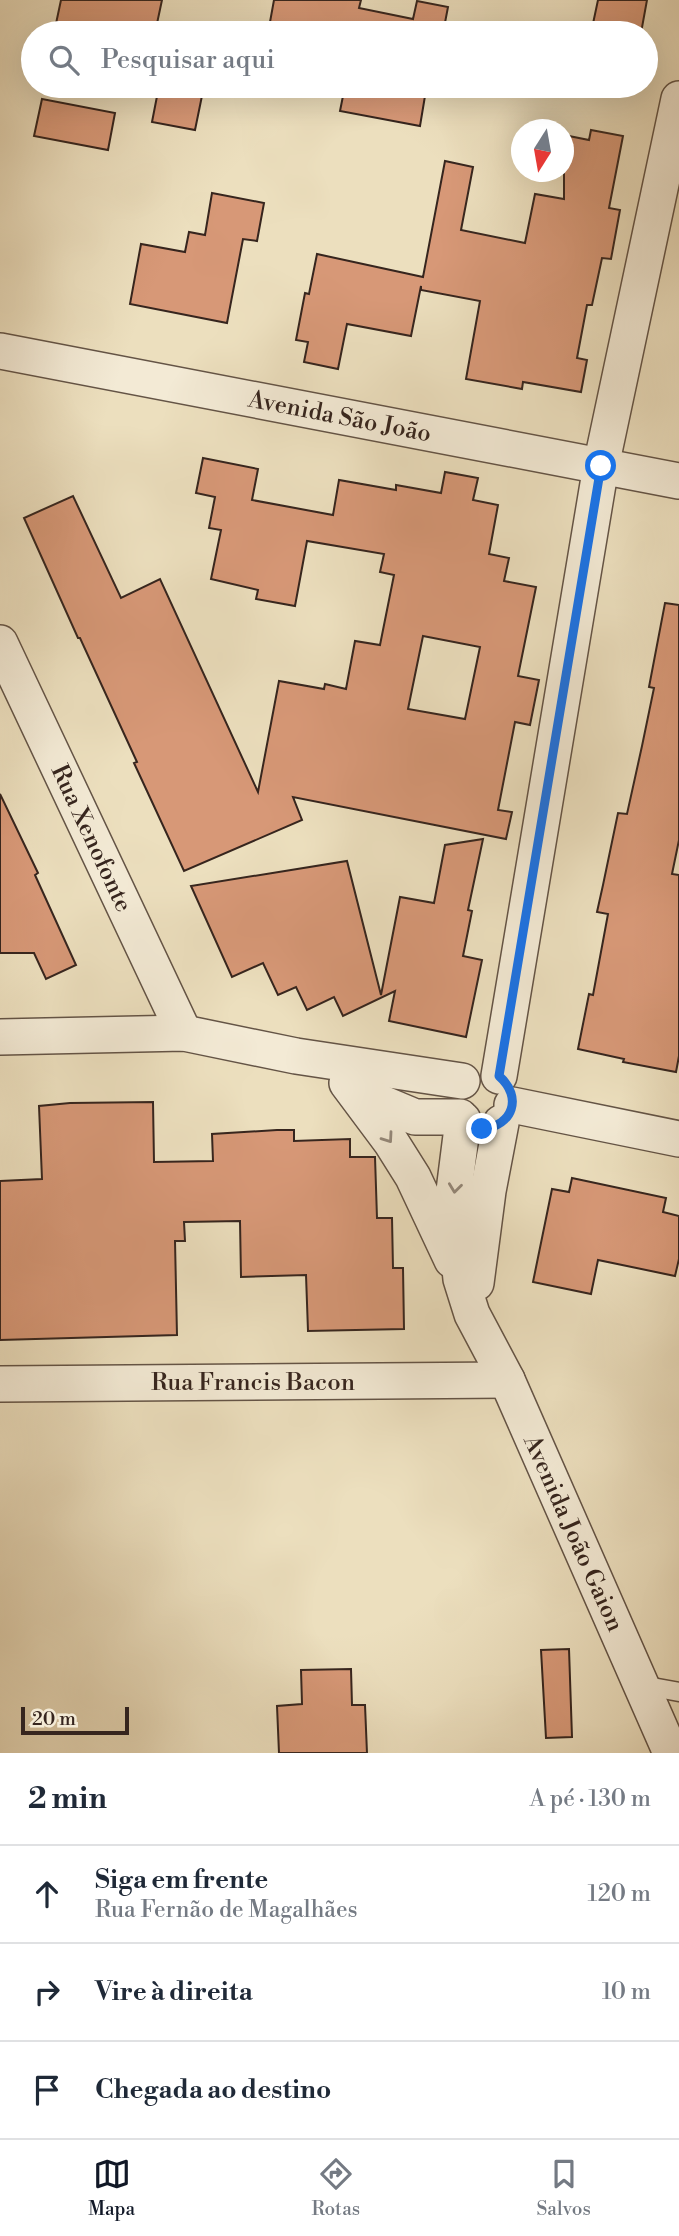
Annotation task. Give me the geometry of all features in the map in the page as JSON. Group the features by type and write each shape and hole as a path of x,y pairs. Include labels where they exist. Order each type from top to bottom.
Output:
{"street":[{"path":"472,1314 488,1191 601,466 679,99"},
{"name":"Avenida São João","path":"0,351 679,481"},
{"name":"Rua Xenofonte","path":"0,643 10,688 184,1033"},
{"path":"0,1037 184,1033 296,1056 462,1081"},
{"path":"296,1056 384,1104 415,1116 461,1119 471,1126 492,1128 504,1101"},
{"path":"461,1119 455,1105 456,1092 462,1081 470,1074 480,1071 504,1101 679,1139"},
{"path":"347,1083 391,1142 413,1177 461,1279"},
{"name":"Avenida João Gaion","path":"461,1119 453,1199 461,1279 472,1314 506,1380 671,1753"},
{"name":"Rua Francis Bacon","path":"0,1384 506,1380"}],"lane":[{"path":"641,1685 679,1692"}],"building":[{"path":"61,0 162,0 158,21 57,21"},
{"path":"274,0 361,0 359,8 413,19 417,1 448,7 445,21 270,21"},
{"path":"598,0 647,0 643,21 594,21"},
{"path":"157,98 202,98 195,130 152,122"},
{"path":"343,98 425,98 420,126 340,111"},
{"path":"42,99 115,113 108,150 34,136"},
{"path":"591,130 623,136 609,208 620,210 611,259 602,258 592,305 587,305 577,358 587,360 581,392 523,382 522,389 466,379 480,301 421,290 421,286 411,336 347,324 338,369 304,362 308,342 296,340 305,293 309,294 317,254 423,277 445,161 473,167 461,230 525,243 535,194 564,199 564,182 574,182 574,137 589,140"},
{"path":"212,193 264,203 257,241 243,239 227,323 130,304 141,244 185,252 189,232 205,235"},
{"path":"203,458 258,469 252,500 333,515 339,480 396,490 396,485 441,493 445,472 478,478 473,500 498,505 489,554 509,558 504,581 536,587 518,676 539,680 530,725 515,722 498,810 512,812 506,839 293,797 302,820 184,871 134,763 137,762 24,518 73,496 121,598 160,579 258,792 279,681 324,689 325,684 346,689 355,641 380,645 394,575 380,572 384,554 307,541 295,606 256,599 258,590 211,579 221,530 209,528 215,497 196,493","holes":["423,636 480,647 465,719 408,709"]},
{"path":"665,603 679,605 679,840 672,874 679,875 679,1056 676,1072 623,1062 624,1059 578,1049 589,994 593,995 608,914 597,912 618,813 627,814 642,746 654,688 649,687"},
{"path":"0,794 38,873 35,875 76,965 46,979 34,953 0,953"},
{"path":"483,839 468,910 472,911 463,956 482,960 466,1037 389,1021 395,991 343,1016 334,997 307,1010 296,987 278,995 263,963 232,977 191,886 347,861 381,995 400,897 434,903 445,845"},
{"path":"153,1102 154,1162 213,1161 212,1134 277,1130 294,1130 294,1141 350,1139 350,1157 375,1157 377,1218 392,1218 393,1268 403,1268 404,1329 308,1331 306,1275 241,1277 240,1221 184,1222 185,1241 175,1241 177,1335 0,1340 0,1181 42,1179 39,1106"},
{"path":"572,1178 666,1198 663,1212 679,1216 679,1259 675,1276 598,1260 591,1294 533,1282 552,1189 569,1192"},
{"path":"569,1649 572,1737 546,1738 541,1650"},
{"path":"351,1669 352,1705 365,1705 367,1753 279,1753 277,1706 302,1704 301,1670"}],"route":[{"path":"482,1129 502,1123 509,1115 512,1105 510,1089 506,1081 499,1076 601,466"}]}
